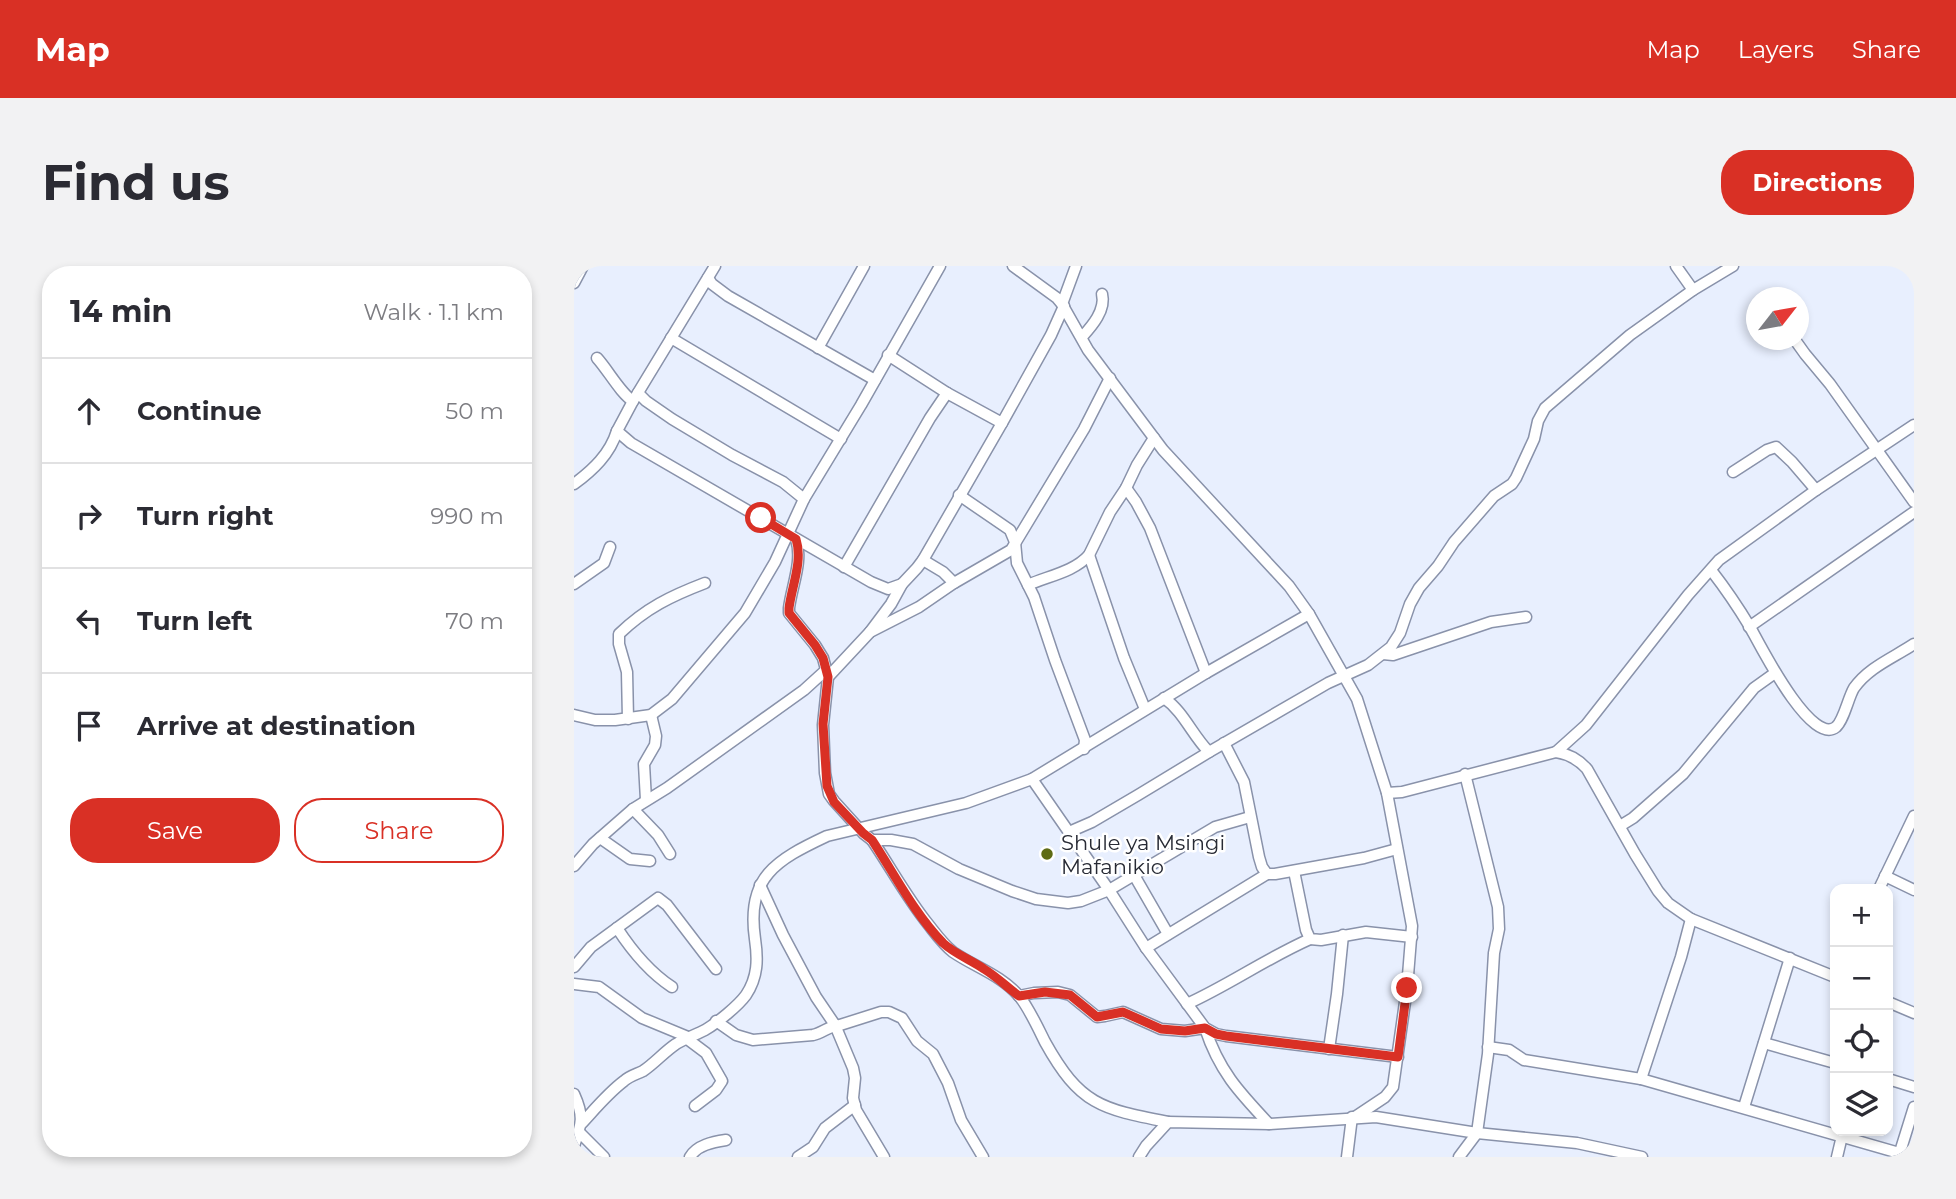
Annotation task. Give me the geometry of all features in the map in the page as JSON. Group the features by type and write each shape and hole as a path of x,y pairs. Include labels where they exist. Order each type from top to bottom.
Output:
{"street":[{"path":"574,484 609,451 636,397 715,266"},
{"path":"818,348 864,266"},
{"path":"574,715 595,720 651,715 672,699 745,613 792,536 804,499 940,266"},
{"path":"1013,266 1063,305 1088,350 1154,438 1289,586 1309,614 1357,699 1387,793 1412,937 1393,1087 1390,1092 1353,1117 1347,1157"},
{"path":"574,866 633,809 667,788 827,673 870,632 902,584 923,560 1002,423 1051,335 1076,266"},
{"path":"1676,266 1693,290"},
{"path":"1069,832 1092,822 1295,702 1368,664 1391,648 1401,633 1410,604 1419,588 1494,496 1516,478 1545,408 1620,342 1693,290 1733,266"},
{"path":"574,283 579,267"},
{"path":"708,278 728,296 875,380"},
{"path":"1082,337 1103,305 1102,294"},
{"path":"671,338 841,439"},
{"path":"1802,350 1830,384 1914,502"},
{"path":"888,355 947,393 1002,423"},
{"path":"597,358 622,391 646,401 732,455 783,482 804,499"},
{"path":"1084,749 1085,740 1028,585 1017,563 1016,531 1084,429 1110,378"},
{"path":"844,567 947,393"},
{"path":"1556,752 1586,725 1688,595 1729,552 1914,425"},
{"path":"617,431 631,443 880,587 888,589 902,584"},
{"path":"1028,585 1084,561 1154,438"},
{"path":"1732,472 1776,447 1816,490"},
{"path":"1126,488 1150,528 1206,673"},
{"path":"959,495 1016,531"},
{"path":"1749,627 1914,512"},
{"path":"792,536 799,550 799,560 789,613 815,645 823,658 827,673 823,724 827,786 834,802 872,840 914,907 942,941 954,952 1005,983 1019,996 1059,1067 1082,1093 1094,1102 1118,1112 1168,1122 1269,1124 1376,1117 1477,1133 1577,1143 1642,1157"},
{"path":"870,632 911,611 1015,546"},
{"path":"574,584 604,563 610,547"},
{"path":"1089,555 1124,658 1145,709"},
{"path":"923,560 943,572 954,583"},
{"path":"1711,569 1723,584 1774,673 1803,712 1821,726 1830,729 1839,723 1860,681 1883,662 1914,644"},
{"path":"628,719 627,673 619,634 656,604 705,583"},
{"path":"580,1127 625,1080 644,1070 687,1038 706,1029 743,999 754,980 757,968 753,907 764,876 772,869 827,836 966,803 1032,779 1145,709 1309,614"},
{"path":"1383,654 1393,655 1491,622 1526,617"},
{"path":"1620,826 1633,818 1683,774 1754,688 1774,673"},
{"path":"1164,698 1176,707 1209,752"},
{"path":"646,800 644,765 655,745 656,736 651,715"},
{"path":"1224,743 1244,782 1259,857 1267,874"},
{"path":"1387,793 1402,792 1556,752 1569,755 1587,769 1658,891 1668,903 1691,919 1830,974"},
{"path":"1459,1157 1477,1133 1488,1046 1494,953 1499,929 1498,907 1465,774"},
{"path":"1032,779 1146,948 1205,1028 1229,1080 1269,1124"},
{"path":"633,809 658,835 670,854"},
{"path":"1881,884 1914,816"},
{"path":"872,840 913,844 959,869 1012,891 1055,903 1068,903 1109,890 1203,833 1250,817"},
{"path":"600,838 630,859 650,861"},
{"path":"1146,948 1267,874 1364,858 1397,849"},
{"path":"1294,871 1310,939"},
{"path":"1134,875 1168,934"},
{"path":"1885,876 1914,890"},
{"path":"760,885 816,997 835,1025 853,1068 855,1105 884,1157"},
{"path":"574,967 591,947 660,899 716,969"},
{"path":"1641,1079 1691,919"},
{"path":"617,929 650,970 672,987"},
{"path":"1187,1004 1279,953 1310,939 1321,940 1366,932 1412,937"},
{"path":"1329,1049 1338,993 1343,935"},
{"path":"1744,1107 1790,958"},
{"path":"574,984 599,988 648,1021 687,1038 706,1053 722,1081 716,1090 695,1106"},
{"path":"1019,996 1034,992 1058,992 1070,995 1097,1017 1123,1012 1161,1029 1185,1031 1205,1028 1226,1036 1398,1057"},
{"path":"1893,1004 1914,1013"},
{"path":"716,1021 736,1035 752,1040 813,1035 835,1025 881,1012 889,1012 902,1018 917,1041 933,1054 956,1110 981,1156"},
{"path":"1764,1043 1830,1062"},
{"path":"1488,1046 1509,1050 1524,1060 1641,1079 1830,1132"},
{"path":"1893,1081 1914,1087"},
{"path":"574,1094 580,1112 580,1127 574,1146"},
{"path":"798,1157 813,1147 825,1128 855,1105"},
{"path":"1900,1152 1914,1107"},
{"path":"1139,1157 1168,1122"},
{"path":"580,1127 604,1157"},
{"path":"1837,1157 1842,1136 1913,1157"},
{"path":"690,1157 708,1144 726,1139"}],"place":[{"name":"Shule ya Msingi Mafanikio","path":"1047,854"}],"route":[{"path":"761,518 796,539 799,550 789,613 823,658 828,677 823,724 825,773 829,794 872,840 914,907 954,952 1005,983 1019,996 1034,992 1070,995 1097,1017 1123,1012 1161,1029 1185,1031 1205,1028 1226,1036 1398,1057 1407,988"}]}
